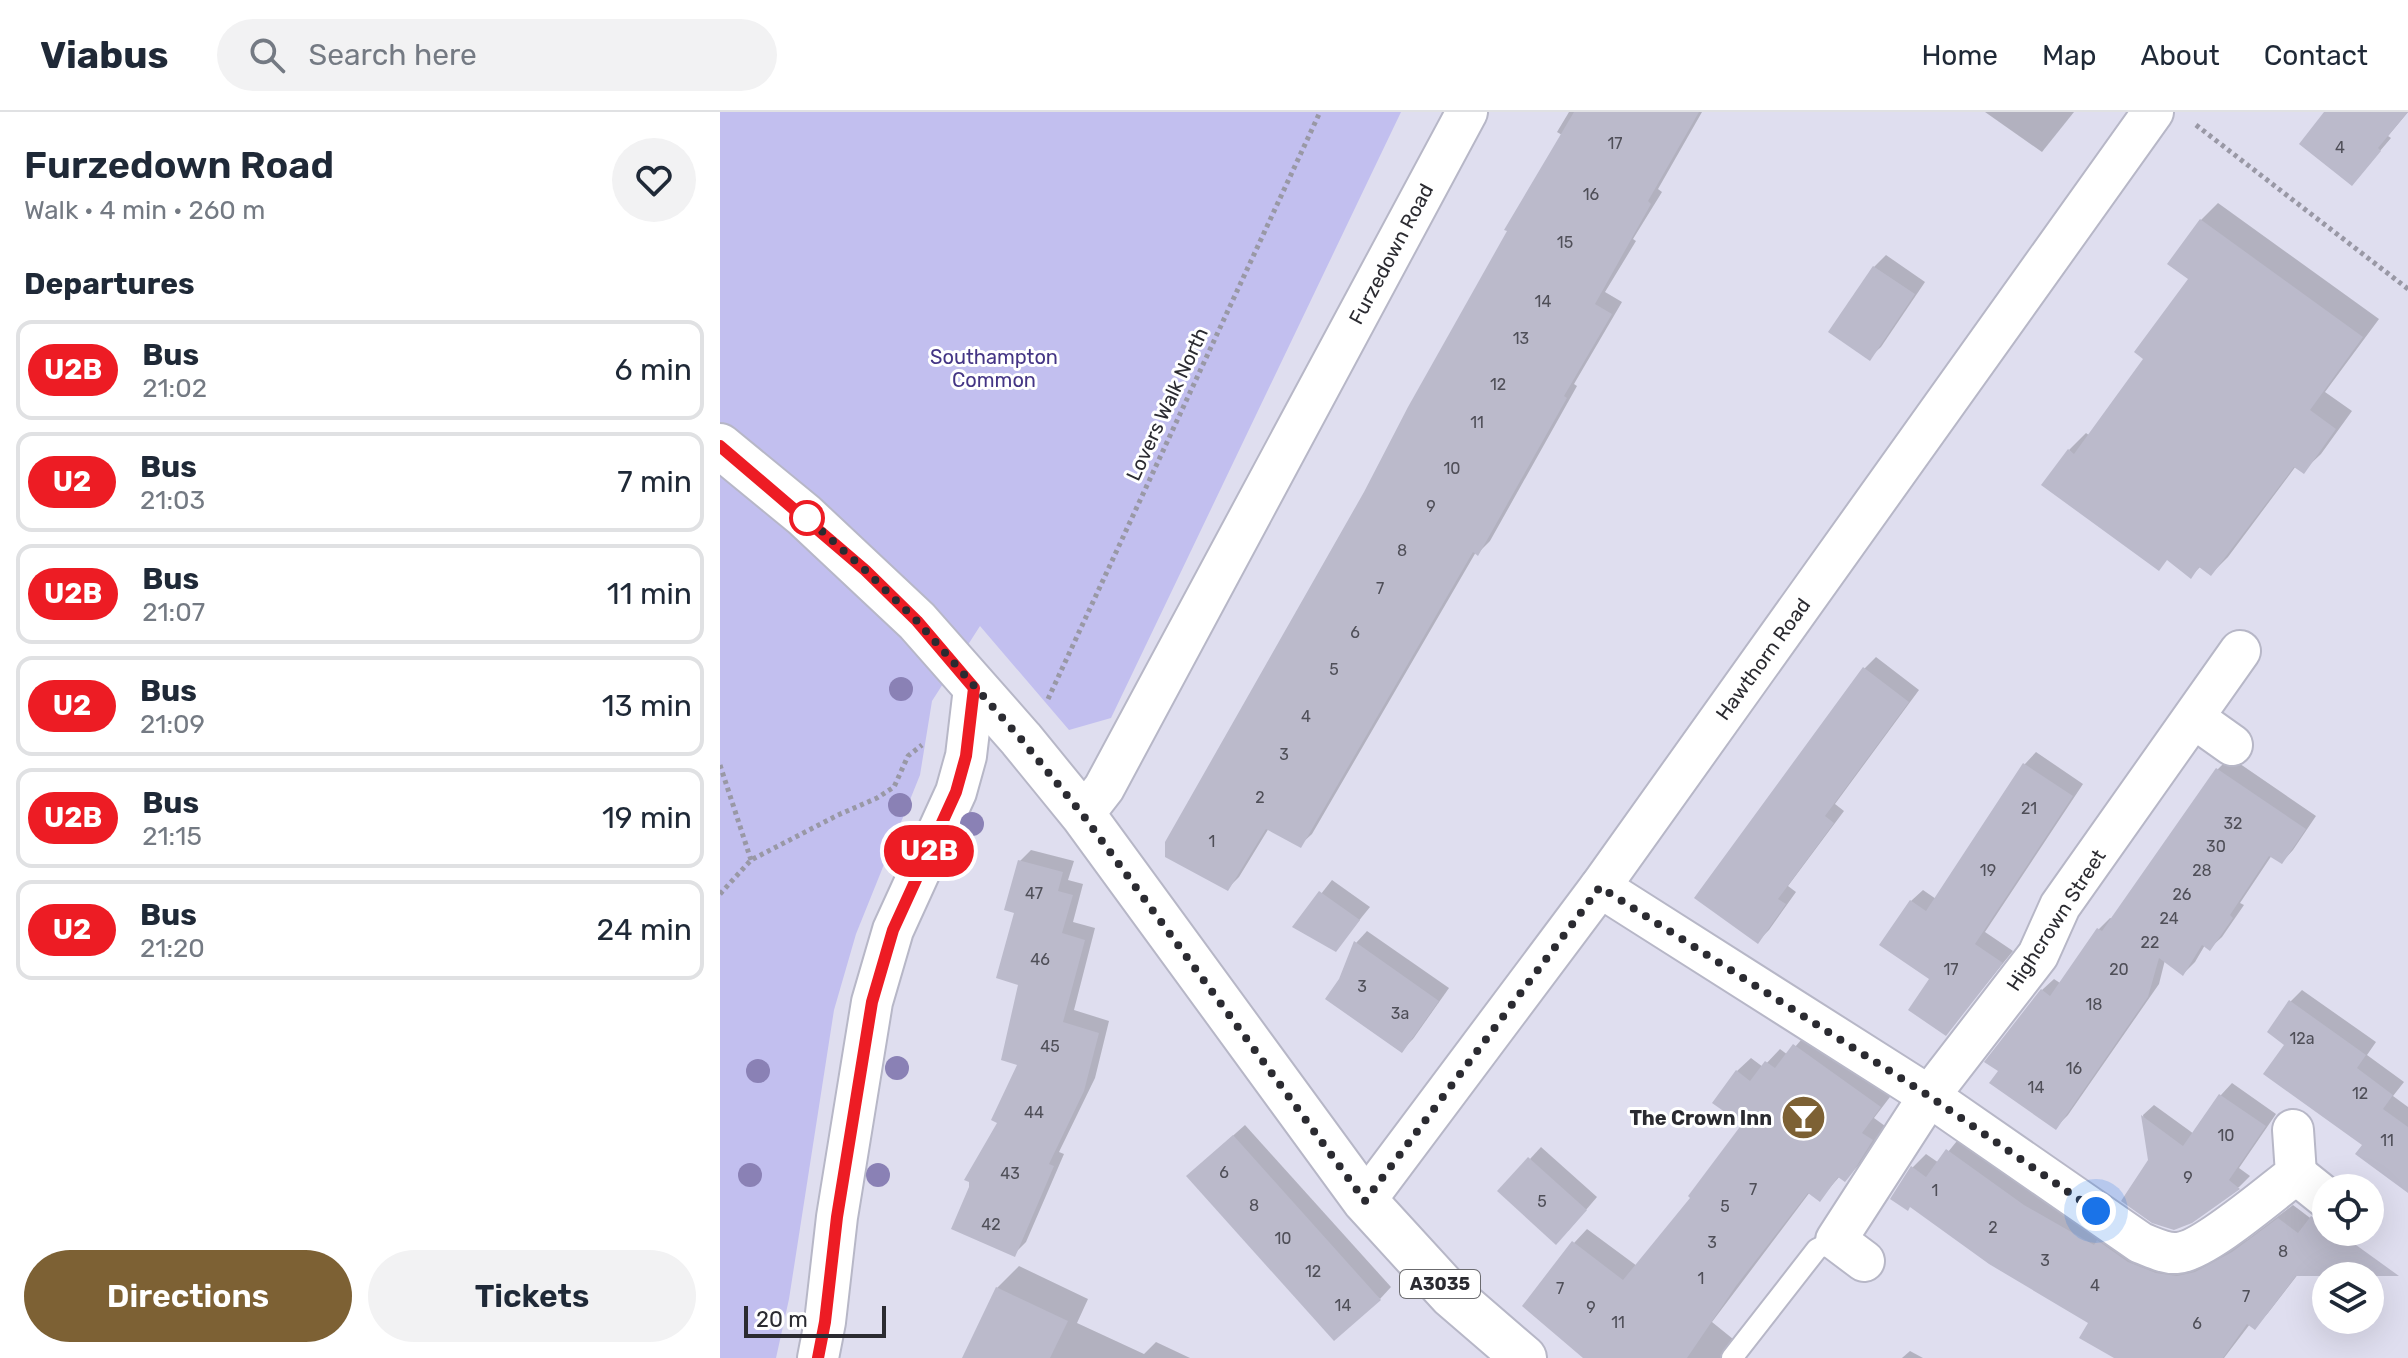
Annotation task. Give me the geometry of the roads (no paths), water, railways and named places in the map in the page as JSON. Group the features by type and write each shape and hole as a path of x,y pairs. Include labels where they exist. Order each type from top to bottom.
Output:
{"main road":[{"name":"A3035","path":"720,446 865,570 917,621 1083,815 1365,1201 1451,1295 1524,1358"}],"street":[{"name":"Furzedown Road","path":"1083,815 1104,788 1467,112"},
{"name":"Hawthorn Road","path":"1365,1201 1600,887 2153,112"},
{"name":"Highcrown Street","path":"1850,1250 1929,1096 2038,955 2060,906 2240,651"},
{"path":"818,1358 872,1002 893,930 956,792 968,744 974,688"},
{"path":"2194,718 2232,745"},
{"path":"1600,887 1929,1096 2141,1243 2163,1251 2177,1253 2197,1247 2311,1186 2293,1130"}],"lane":[{"name":"Highcrown Street","path":"1732,1358 1817,1249 1850,1250"}],"place":[{"name":"The Crown Inn","path":"1803,1118"}],"park label":[{"name":"Southampton Common","path":"994,368"}]}
